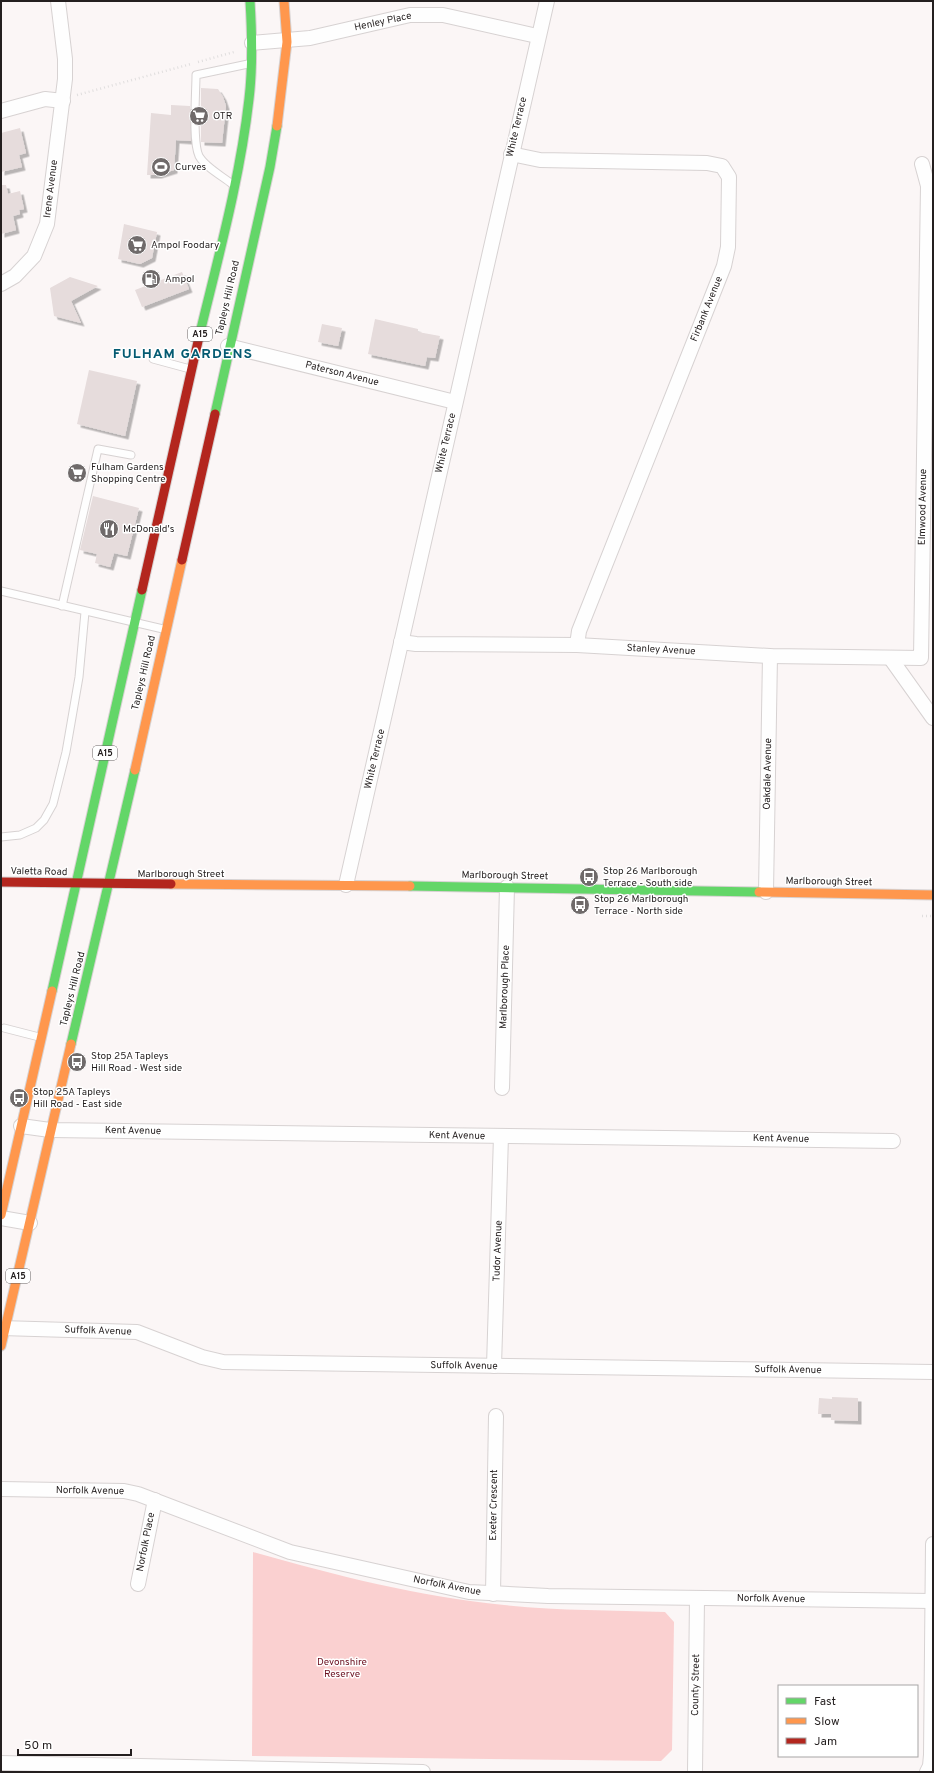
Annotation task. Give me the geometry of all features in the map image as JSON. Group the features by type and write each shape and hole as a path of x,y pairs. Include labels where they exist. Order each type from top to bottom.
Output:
{"main road":[{"name":"Tapleys Hill Road","path":"1,1217 134,623 236,187 249,98 251,63 246,47 250,1"},
{"name":"Tapleys Hill Road","path":"1,1346 3,1329 30,1223 50,1130 110,884 228,346 270,167 281,104 287,42 284,1"},
{"name":"Valetta Road","path":"1,882 76,884"},
{"name":"Marlborough Street","path":"76,884 508,887 933,895"}],"street":[{"name":"Irene Avenue","path":"1,284 15,276 34,256 47,224 63,101 65,59 58,1"},
{"name":"White Terrace","path":"346,885 537,36 547,1"},
{"name":"Henley Place","path":"246,47 310,38 410,15 443,15 537,36"},
{"path":"1,111 45,99 63,101"},
{"name":"Firbank Avenue","path":"511,154 540,160 708,163 722,166 729,177 728,247 724,266 579,631 577,645"},
{"name":"Elmwood Avenue","path":"921,658 928,186 922,164"},
{"name":"Paterson Avenue","path":"228,346 455,402"},
{"name":"Stanley Avenue","path":"401,642 416,644 577,645 770,656 891,659 921,658"},
{"name":"Oakdale Avenue","path":"766,892 770,656"},
{"path":"891,659 933,718"},
{"name":"Marlborough Place","path":"502,1088 508,887"},
{"name":"Kent Avenue","path":"21,1126 50,1130 893,1141"},
{"name":"Tudor Avenue","path":"494,1366 501,1136"},
{"path":"1,1217 30,1223"},
{"name":"Suffolk Avenue","path":"3,1329 138,1332 202,1357 223,1362 933,1372"},
{"name":"Exeter Crescent","path":"493,1594 496,1416"},
{"name":"Norfolk Avenue","path":"1,1489 124,1491 155,1500 290,1552 469,1592 493,1594 697,1598 932,1601"},
{"name":"Norfolk Place","path":"138,1584 155,1500"},
{"path":"927,1772 930,1766 931,1755 933,1544"},
{"name":"County Street","path":"695,1772 697,1598"},
{"path":"1,1764 96,1769 423,1772"}],"lane":[{"path":"236,187 209,167 199,156 196,141 196,75 251,63"},
{"path":"153,359 192,370"},
{"path":"62,606 98,448 131,455"},
{"path":"1,591 165,630"},
{"path":"1,837 20,835 36,828 44,820 53,804 66,752 79,677 85,612"},
{"path":"4,1028 41,1038"}],"path":[{"path":"76,95 246,47"},
{"path":"922,916 933,916"}],"green space":[{"name":"Devonshire Reserve","path":"253,1552 377,1584 440,1597 524,1607 665,1612 674,1622 672,1750 661,1761 252,1756"}],"building":[{"path":"201,88 218,89 223,97 226,106 222,143 201,142"},
{"path":"171,105 190,106 191,141 176,140 174,170 158,175 147,175 151,113 171,115"},
{"path":"20,128 26,153 19,155 22,167 1,172 1,133"},
{"path":"1,185 6,185 8,194 20,191 24,209 19,210 20,214 13,216 16,230 1,234"},
{"name":"Ampol Foodary","path":"124,224 157,232 152,258 140,264 118,259"},
{"path":"182,272 189,289 142,307 135,290"},
{"path":"70,277 98,286 71,301 81,323 54,316 50,288"},
{"path":"375,319 418,329 418,332 440,336 435,358 427,357 425,366 368,354"},
{"path":"322,324 342,328 338,346 318,342"},
{"path":"89,370 137,381 125,436 77,424"},
{"name":"McDonald's","path":"93,496 139,508 127,556 114,553 110,567 95,563 97,554 80,550"},
{"path":"832,1397 858,1398 858,1421 831,1420 831,1414 818,1414 819,1398 832,1399"}],"traffic: fast":[{"path":"199,337 228,218 245,129 252,62 250,1"},
{"path":"215,414 270,167 277,126"},
{"path":"52,991 142,590"},
{"path":"71,1044 135,770"},
{"path":"410,886 759,892"}],"traffic: slow":[{"path":"277,126 287,42 284,1"},
{"path":"135,770 182,560"},
{"path":"171,884 410,886"},
{"path":"759,892 933,895"},
{"path":"1,1215 52,991"},
{"path":"1,1346 71,1044"}],"traffic: jam":[{"path":"142,590 199,337"},
{"path":"182,560 215,414"},
{"path":"1,882 171,884"}],"place":[{"name":"OTR","path":"199,116"},
{"name":"Curves","path":"161,167"},
{"name":"Ampol Foodary","path":"137,245"},
{"name":"Ampol","path":"151,279"},
{"name":"Fulham Gardens Shopping Centre","path":"77,473"},
{"name":"McDonald's","path":"109,529"},
{"name":"Stop 26 Marlborough Terrace - South side","path":"589,877"},
{"name":"Stop 26 Marlborough Terrace - North side","path":"580,905"},
{"name":"Stop 25A Tapleys Hill Road - West side","path":"77,1062"},
{"name":"Stop 25A Tapleys Hill Road - East side","path":"19,1098"}],"district":[{"name":"FULHAM GARDENS","path":"183,354"}]}
